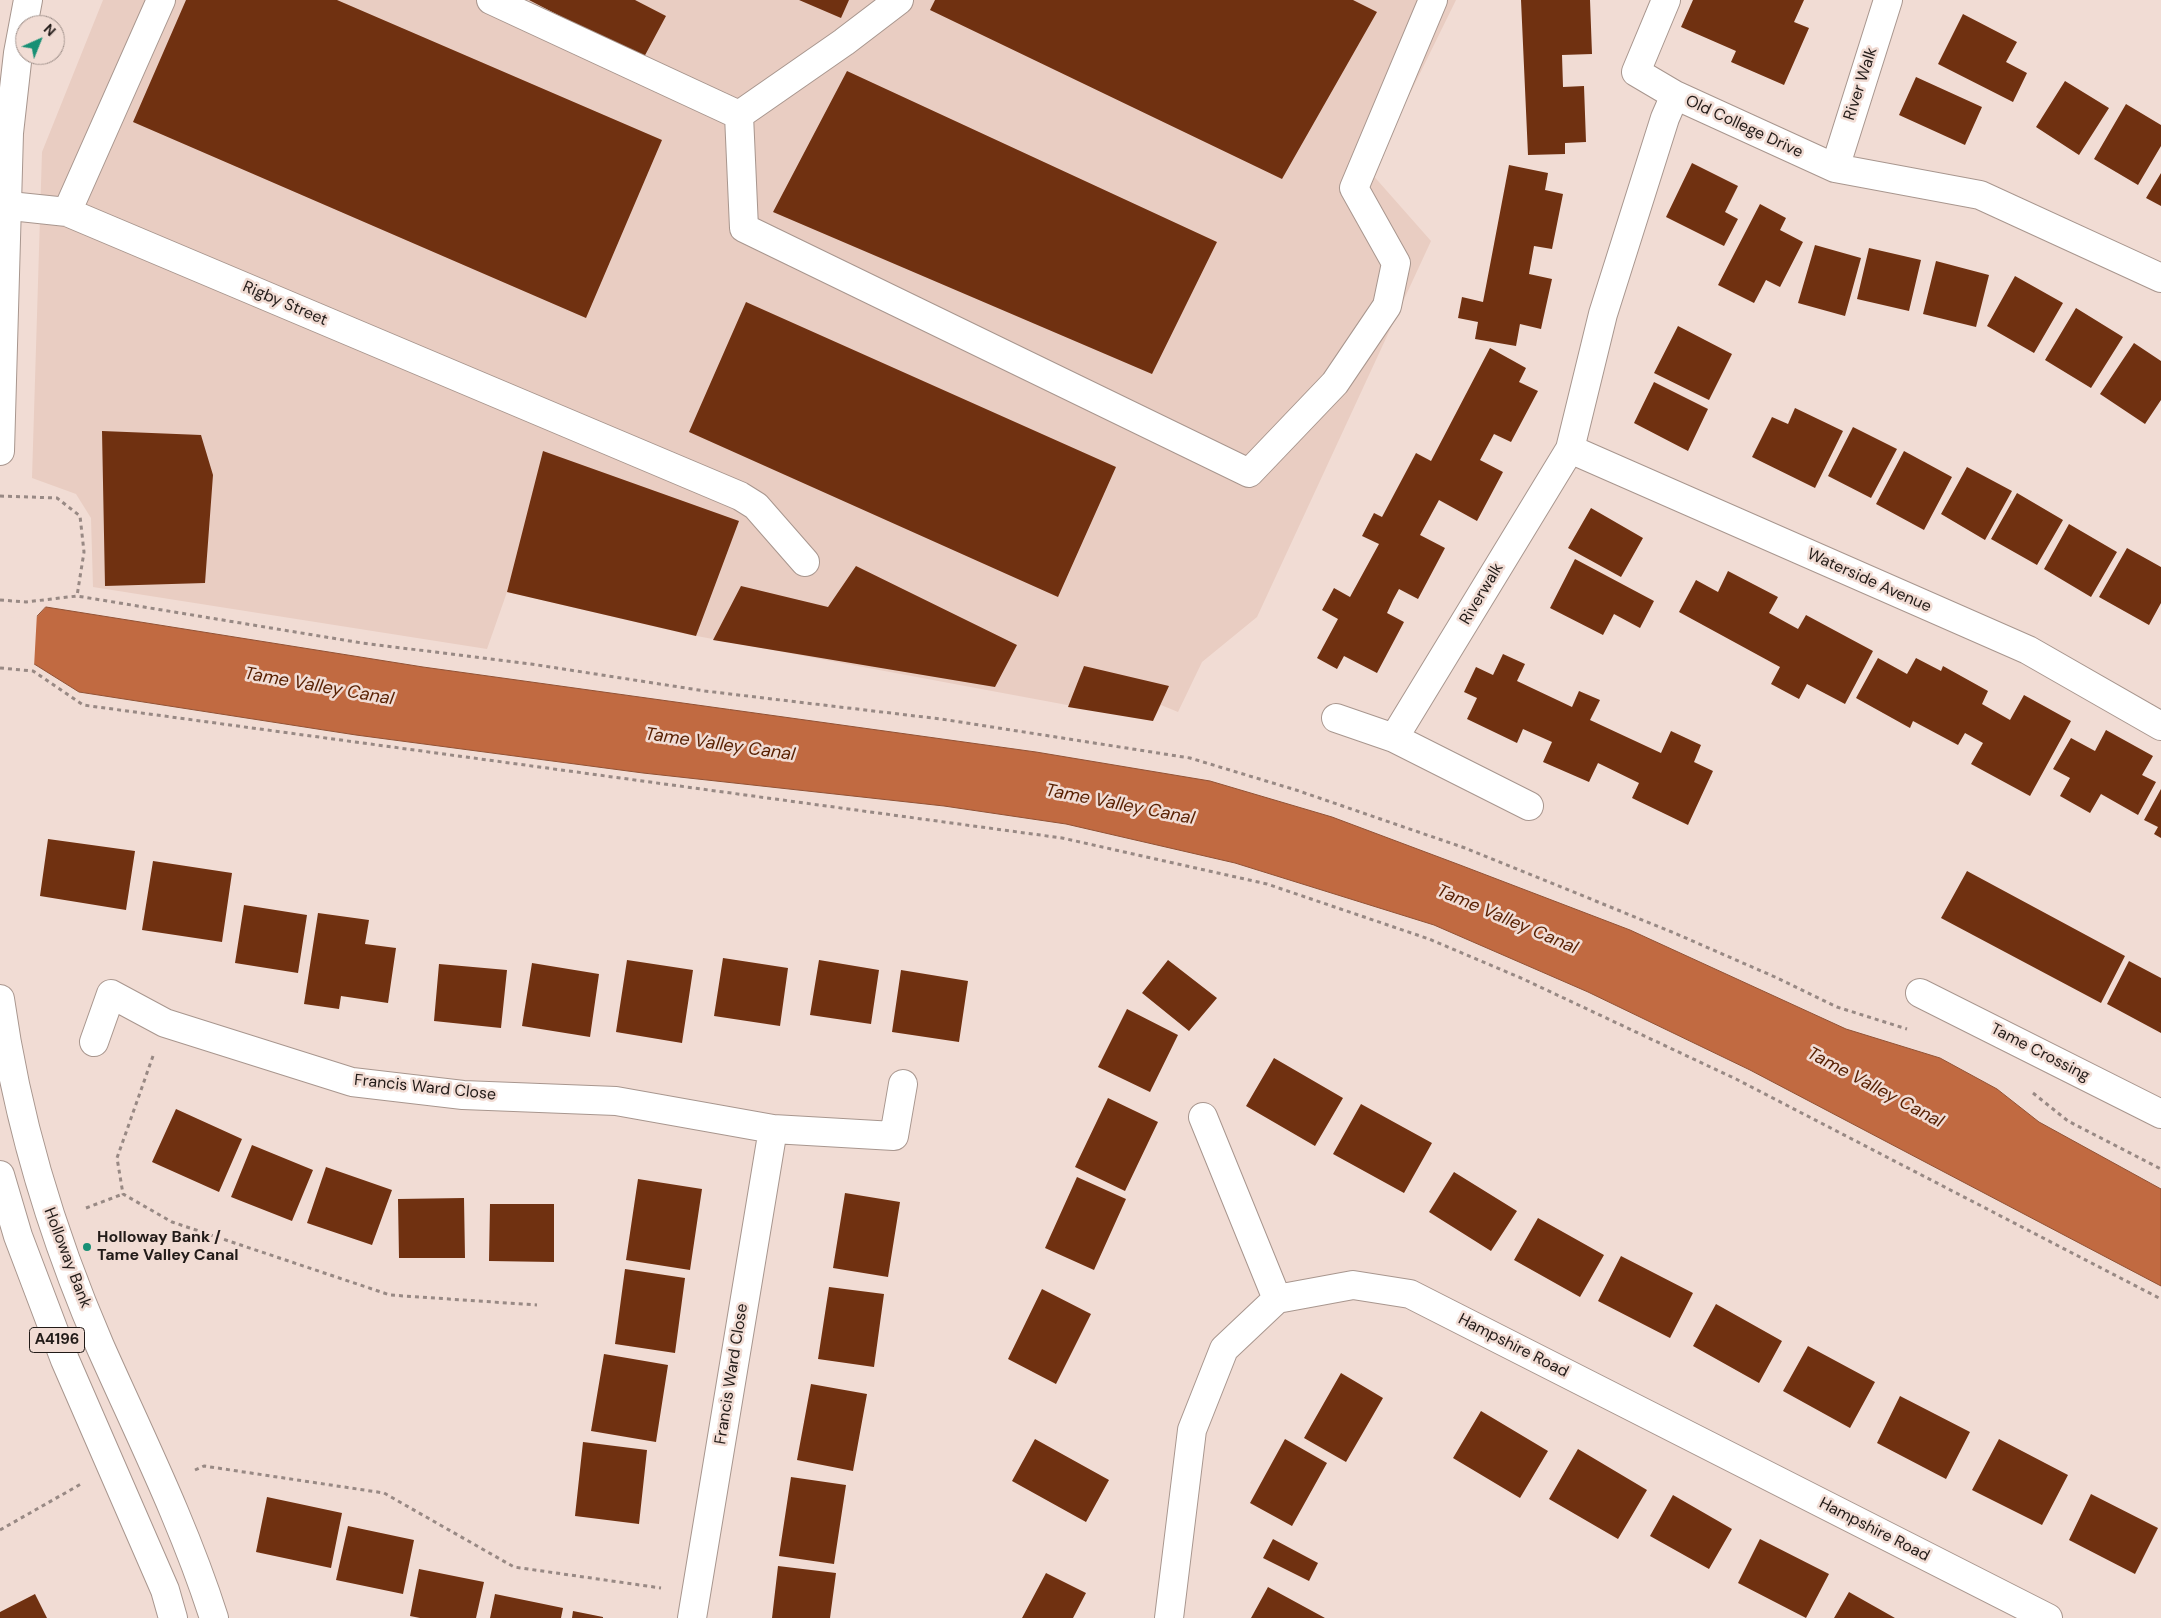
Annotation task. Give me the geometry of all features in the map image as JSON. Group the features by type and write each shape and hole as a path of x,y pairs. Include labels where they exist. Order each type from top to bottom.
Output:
{"street":[{"path":"0,451 4,206 9,133 18,53 28,0"},
{"path":"67,212 160,0"},
{"path":"491,0 739,115"},
{"path":"739,115 844,42 899,0"},
{"path":"739,115 744,228 1249,473 1335,383 1387,306 1396,263 1354,188 1433,0"},
{"path":"1666,0 1636,72 1675,95"},
{"name":"River Walk","path":"1835,168 1888,0"},
{"name":"Old College Drive","path":"1570,449 1602,314 1665,118 1675,95 1835,168 1980,195 2161,278"},
{"name":"Rigby Street","path":"4,206 67,212 740,496 756,506 805,562"},
{"name":"Waterside Avenue","path":"1570,449 2028,650 2161,726"},
{"name":"Riverwalk","path":"1394,738 1570,449"},
{"path":"1336,718 1394,738 1529,806"},
{"name":"Tame Crossing","path":"1920,993 2161,1114"},
{"name":"Francis Ward Close","path":"94,1042 111,994 165,1023 352,1082 463,1095 616,1100 773,1130 894,1136 903,1084"},
{"name":"Holloway Bank","path":"0,998 10,1068 25,1133 47,1207 100,1344 193,1554 214,1618"},
{"path":"1169,1618 1192,1430 1224,1349 1277,1299 1203,1117"},
{"name":"Francis Ward Close","path":"694,1606 773,1130"},
{"name":"A4196","path":"0,1175 18,1236 64,1360 165,1590 173,1618"},
{"name":"Hampshire Road","path":"1277,1299 1353,1285 1410,1294 2048,1618"}],"path":[{"path":"0,496 57,498 80,516 84,552 77,596"},
{"path":"0,600 26,602 77,596 362,643 531,664 705,691 941,719 1190,758 1296,790 1465,848 1672,932 1775,977 1837,1007 1915,1031"},
{"path":"0,668 33,672 83,705 1062,838 1267,884 1429,939 1520,978 1736,1079 2161,1299"},
{"path":"165,1023 117,1158 123,1194 172,1222 390,1295 537,1305"},
{"path":"2028,1088 2068,1121 2161,1169"},
{"path":"0,1530 112,1466"},
{"path":"162,1483 204,1466 384,1493 514,1566 694,1606"}],"shaded area":[{"path":"103,0 1456,0 1371,173 1431,241 1257,617 1202,662 1178,712 1161,705 1153,721 686,634 507,592 487,649 93,587 91,518 76,494 32,478 42,152"}],"water":[{"name":"Tame Valley Canal","path":"46,607 423,667 1036,752 1210,781 1332,817 1630,930 1846,1029 1940,1058 1997,1089 2039,1122 2161,1189 2161,1286 1750,1070 1588,992 1434,925 1235,863 1066,824 944,806 643,773 356,735 79,692 31,662 32,622"}],"pier":[{"path":"37,613 34,667 31,664 0,661 0,616 31,619"}],"building":[{"path":"186,0 337,0 662,140 586,318 133,122"},
{"path":"529,0 635,0 666,16 643,59"},
{"path":"799,0 849,0 841,18"},
{"path":"935,0 1353,0 1377,12 1282,179 930,10"},
{"path":"1521,0 1590,0 1592,54 1562,55 1563,87 1584,86 1586,142 1565,143 1565,154 1528,155"},
{"path":"1693,0 1804,0 1794,22 1809,28 1784,85 1731,62 1736,51 1681,27"},
{"path":"1963,14 2017,42 2006,62 2027,73 2013,102 1938,64"},
{"path":"847,71 1217,242 1152,374 773,212"},
{"path":"1916,77 1982,107 1965,145 1899,115"},
{"path":"2065,81 2109,108 2079,155 2036,127"},
{"path":"2126,104 2161,125 2161,146 2138,185 2094,159"},
{"path":"1692,163 1738,186 1725,212 1738,219 1724,246 1666,217"},
{"path":"1509,165 1548,173 1545,190 1563,194 1552,249 1534,246 1529,274 1552,279 1541,329 1520,324 1516,346 1475,339 1478,322 1458,318 1462,297 1483,302"},
{"path":"2161,173 2161,206 2146,198"},
{"path":"1760,204 1786,218 1780,230 1803,242 1780,287 1766,280 1754,303 1718,285"},
{"path":"1815,245 1861,258 1845,316 1798,303"},
{"path":"1869,248 1921,260 1909,311 1857,299"},
{"path":"1936,261 1989,275 1976,327 1923,314"},
{"path":"2015,276 2063,303 2034,353 1987,326"},
{"path":"746,302 1116,467 1058,597 689,432"},
{"path":"2076,308 2123,337 2091,388 2045,360"},
{"path":"1678,326 1732,354 1709,400 1654,373"},
{"path":"2134,343 2161,361 2161,400 2145,424 2100,394"},
{"path":"1490,348 1526,368 1519,382 1538,391 1511,442 1494,434 1480,460 1503,472 1477,521 1439,500 1420,535 1445,548 1418,599 1399,589 1393,600 1387,613 1404,622 1377,673 1344,656 1337,669 1317,658 1338,619 1322,610 1334,588 1350,597 1379,544 1362,536 1374,513 1382,517 1416,453 1431,461"},
{"path":"1654,382 1708,409 1688,451 1634,423"},
{"path":"1795,408 1843,431 1815,488 1752,457 1772,417 1788,424"},
{"path":"1853,427 1897,449 1871,498 1828,476"},
{"path":"102,431 201,435 213,475 205,583 105,586"},
{"path":"543,451 739,521 696,636 507,592"},
{"path":"1904,451 1952,477 1924,530 1876,504"},
{"path":"1967,467 2012,491 1985,540 1941,514"},
{"path":"2017,493 2063,520 2037,565 1991,539"},
{"path":"1591,508 1643,538 1621,577 1568,548"},
{"path":"2069,524 2117,552 2091,597 2044,569"},
{"path":"2127,548 2161,567 2161,603 2149,625 2099,597"},
{"path":"1575,559 1654,601 1640,628 1614,614 1603,635 1550,608"},
{"path":"856,566 1017,645 995,687 713,640 741,586 828,607"},
{"path":"1728,571 1778,597 1769,613 1798,629 1806,615 1873,651 1845,704 1807,684 1799,699 1771,684 1780,667 1679,612 1696,580 1718,592"},
{"path":"1503,654 1525,664 1517,681 1572,707 1579,691 1600,700 1590,720 1661,753 1671,731 1701,745 1694,762 1713,771 1688,825 1632,798 1639,783 1598,763 1589,782 1543,762 1552,742 1523,729 1517,743 1467,719 1477,698 1464,692 1476,667 1493,675"},
{"path":"1878,658 1907,674 1916,658 1941,671 1943,666 1988,691 1982,704 2010,720 2024,695 2071,721 2030,796 1971,764 1983,743 1965,733 1958,745 1913,721 1910,728 1856,698"},
{"path":"1084,666 1169,686 1153,721 1068,707"},
{"path":"2106,730 2153,756 2142,775 2156,782 2138,815 2101,794 2090,813 2060,796 2070,778 2053,769 2071,738 2095,751"},
{"path":"2161,789 2161,838 2154,834 2158,827 2144,820"},
{"path":"48,839 135,851 126,910 40,896"},
{"path":"153,861 232,873 222,942 142,930"},
{"path":"1967,871 2125,956 2101,1003 1941,918"},
{"path":"244,905 307,915 298,973 235,963"},
{"path":"318,913 369,920 365,944 396,948 388,1003 341,996 339,1009 304,1004"},
{"path":"723,958 788,968 780,1026 714,1016"},
{"path":"627,960 693,970 682,1043 616,1032"},
{"path":"819,960 879,970 871,1024 810,1015"},
{"path":"1168,960 1217,998 1189,1031 1142,993"},
{"path":"2129,961 2161,978 2161,1033 2107,1004"},
{"path":"532,963 599,974 590,1037 522,1026"},
{"path":"439,964 507,970 501,1028 434,1021"},
{"path":"901,970 968,981 959,1042 892,1032"},
{"path":"1127,1009 1178,1035 1150,1092 1098,1067"},
{"path":"1274,1058 1343,1098 1315,1146 1246,1106"},
{"path":"1108,1098 1158,1122 1125,1191 1075,1167"},
{"path":"1361,1104 1432,1143 1404,1193 1333,1154"},
{"path":"176,1109 242,1139 219,1192 152,1162"},
{"path":"252,1145 313,1170 292,1221 231,1197"},
{"path":"326,1167 392,1190 372,1245 307,1223"},
{"path":"1454,1172 1517,1211 1491,1251 1429,1212"},
{"path":"1077,1177 1126,1199 1094,1270 1045,1248"},
{"path":"638,1179 702,1189 690,1270 626,1260"},
{"path":"845,1193 900,1202 888,1277 833,1268"},
{"path":"464,1198 465,1258 399,1258 398,1199"},
{"path":"490,1204 554,1204 554,1262 489,1261"},
{"path":"1538,1218 1604,1255 1580,1297 1514,1260"},
{"path":"1621,1256 1693,1293 1670,1338 1598,1301"},
{"path":"625,1269 685,1278 675,1353 615,1344"},
{"path":"829,1287 884,1294 874,1367 818,1359"},
{"path":"1042,1289 1091,1314 1056,1384 1008,1359"},
{"path":"1716,1304 1782,1341 1759,1383 1693,1346"},
{"path":"1808,1346 1875,1382 1850,1428 1783,1391"},
{"path":"604,1354 668,1365 656,1442 591,1431"},
{"path":"1341,1373 1383,1398 1346,1462 1304,1438"},
{"path":"811,1384 867,1394 853,1471 797,1460"},
{"path":"1900,1396 1970,1432 1946,1479 1877,1443"},
{"path":"1481,1411 1548,1451 1520,1498 1453,1458"},
{"path":"1035,1439 1109,1480 1086,1522 1012,1481"},
{"path":"1285,1439 1327,1463 1292,1526 1250,1503"},
{"path":"1999,1439 2068,1475 2042,1525 1972,1490"},
{"path":"583,1442 647,1450 639,1524 575,1516"},
{"path":"1578,1449 1647,1490 1618,1539 1549,1499"},
{"path":"791,1477 846,1485 834,1564 779,1556"},
{"path":"2091,1494 2158,1528 2135,1574 2069,1540"},
{"path":"1673,1495 1732,1529 1709,1569 1650,1536"},
{"path":"267,1497 342,1513 331,1568 256,1552"},
{"path":"348,1526 414,1540 403,1594 336,1580"},
{"path":"1273,1539 1318,1563 1309,1581 1263,1558"},
{"path":"1760,1539 1829,1574 1806,1618 1738,1583"},
{"path":"778,1566 836,1573 830,1618 772,1618"},
{"path":"419,1569 484,1582 476,1618 420,1618 410,1616"},
{"path":"1046,1573 1086,1593 1073,1618 1022,1618"},
{"path":"1268,1587 1325,1618 1251,1618"},
{"path":"1849,1592 1895,1618 1834,1618"},
{"path":"35,1594 47,1618 0,1618 0,1612"},
{"path":"495,1594 563,1608 561,1618 490,1618"},
{"path":"573,1611 603,1617 603,1618 572,1618"}],"place":[{"name":"Holloway Bank / Tame Valley Canal","path":"87,1247"}]}
